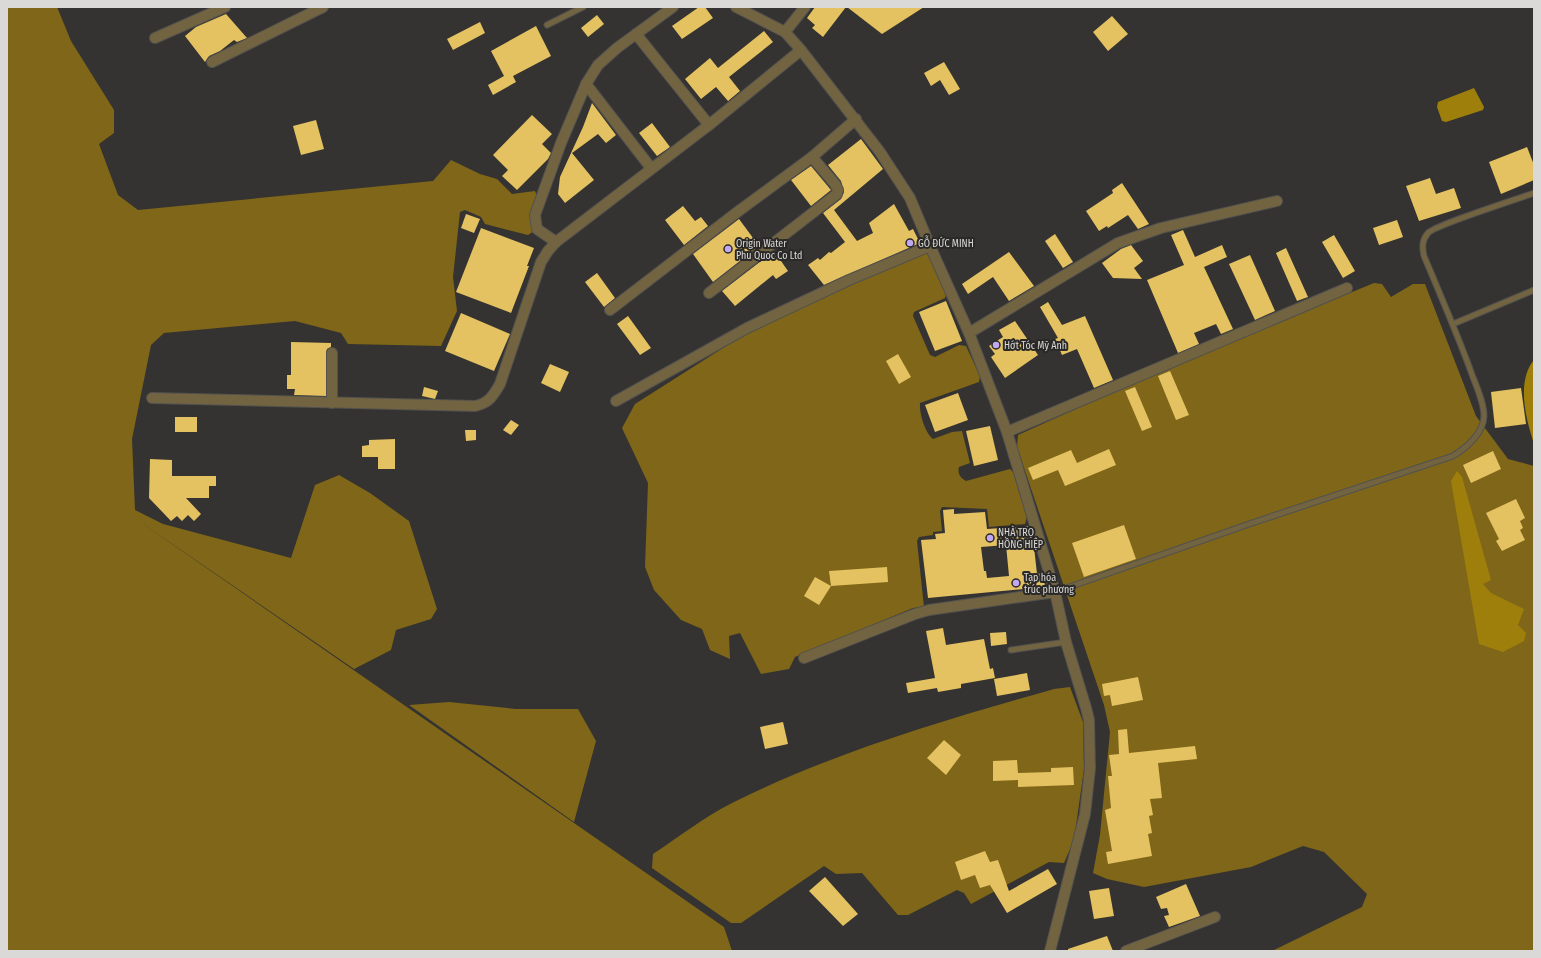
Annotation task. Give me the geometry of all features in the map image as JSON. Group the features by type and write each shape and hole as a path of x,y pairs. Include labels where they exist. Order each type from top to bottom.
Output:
{"street":[{"path":"155,38 225,7"},
{"path":"212,62 323,7"},
{"path":"556,242 537,228 535,215 561,142 586,84 598,65 636,34 674,7"},
{"path":"736,7 785,32 856,119 910,198 969,333 1007,432 1055,592 1066,642 1089,720 1090,768 1085,814 1050,951"},
{"path":"785,32 806,7"},
{"path":"636,34 709,125"},
{"path":"152,398 475,406 485,404 494,396 500,384 541,262 556,242 709,125 801,50"},
{"path":"586,84 651,168"},
{"path":"610,310 736,212 812,157 856,119"},
{"path":"709,293 837,194 838,190 835,184 812,157"},
{"path":"969,333 1118,243 1161,228 1277,202"},
{"path":"616,401 747,328 848,280 930,246"},
{"path":"1007,432 1346,288"},
{"path":"332,353 332,403"},
{"path":"804,658 915,614 929,610 1055,592"},
{"path":"1126,951 1215,918"}],"lane":[{"path":"547,25 583,7"},
{"path":"1055,592 1252,523 1453,456 1464,449 1481,428 1484,416 1478,393 1453,324 1424,256 1422,247 1424,239 1429,232 1534,193"},
{"path":"1453,324 1534,290"},
{"path":"1011,650 1066,642"}],"shaded area":[{"path":"7,7 57,7 71,41 114,110 114,133 99,144 118,195 138,210 433,181 451,160 480,174 497,179 512,194 535,191 537,196 534,231 528,235 485,224 481,217 465,210 460,212 453,277 457,311 441,346 348,344 341,333 295,321 164,333 151,345 132,439 135,510 163,524 291,558 315,485 339,475 370,493 409,521 437,609 431,619 396,630 391,650 354,669 133,517 724,927 732,951 7,951"},
{"path":"1474,88 1484,107 1483,110 1446,122 1442,121 1437,107 1438,102"},
{"path":"926,251 930,254 946,294 945,298 914,312 913,316 930,355 935,357 959,345 966,346 980,376 979,382 920,403 920,412 923,422 927,432 933,439 952,432 962,431 970,463 959,467 959,474 966,481 1010,469 1013,472 1027,517 1025,524 989,527 987,509 942,507 940,511 942,531 933,532 933,535 919,537 917,541 924,607 913,608 795,657 789,669 761,674 740,633 729,636 730,659 710,650 702,629 681,620 654,590 645,567 648,483 622,428 635,404 748,332 850,282"},
{"path":"1374,283 1382,284 1391,297 1413,284 1425,284 1476,416 1508,459 1534,466 1534,951 1272,951 1362,907 1367,894 1324,852 1303,846 1251,867 1144,887 1107,879 1093,873 1100,835 1110,732 1104,705 1017,447 1018,435 1160,371"},
{"path":"1534,360 1534,444 1528,424 1524,401 1524,389 1525,379"},
{"path":"1457,471 1462,477 1491,580 1483,584 1491,593 1524,609 1518,625 1526,633 1524,641 1503,652 1479,644 1451,481"},
{"path":"1070,687 1083,722 1084,769 1074,840 1064,863 1049,862 971,904 964,893 957,890 908,915 898,915 862,873 836,874 824,866 741,923 731,923 652,868 653,854 702,821 732,803 810,768 890,738 931,725 1054,689"},
{"path":"449,702 516,709 578,709 596,741 574,822 409,705"}],"building":[{"path":"699,7 705,7 713,18 682,39 672,26"},
{"path":"815,7 846,7 823,37 812,28 815,25 807,18"},
{"path":"847,7 924,7 882,34"},
{"path":"226,14 247,38 237,42 234,40 220,51 209,56 205,62 185,36 196,27"},
{"path":"597,15 604,24 588,37 581,28"},
{"path":"1112,16 1128,34 1108,51 1093,32"},
{"path":"480,22 485,33 453,50 447,39"},
{"path":"536,26 551,56 513,76 516,82 493,95 488,85 504,76 491,51"},
{"path":"764,31 773,42 729,77 740,91 728,101 716,87 701,99 685,79 710,58 718,68"},
{"path":"944,62 960,89 949,95 940,80 931,86 924,73"},
{"path":"592,103 616,135 606,143 598,134 572,153 594,180 565,203 558,194 560,177 583,127"},
{"path":"532,115 552,134 542,144 551,153 548,159 517,190 502,176 508,170 493,155"},
{"path":"316,120 324,149 301,155 293,126"},
{"path":"652,123 670,147 657,156 639,133"},
{"path":"861,139 883,169 834,210 857,241 873,233 869,223 894,204 909,231 913,229 920,243 824,285 808,265 818,258 820,260 829,252 831,253 845,242 823,213 841,199 844,192 841,181 828,165"},
{"path":"1527,147 1534,165 1534,180 1501,194 1489,162"},
{"path":"811,166 831,190 811,206 791,180"},
{"path":"1430,178 1436,194 1454,188 1461,208 1419,221 1406,186"},
{"path":"1122,183 1149,224 1138,229 1128,215 1108,228 1107,226 1099,231 1086,211 1113,193 1112,190"},
{"path":"683,206 695,221 701,217 708,226 684,245 665,220"},
{"path":"466,214 480,219 474,233 461,228"},
{"path":"739,219 759,246 713,282 693,254"},
{"path":"1397,220 1403,237 1379,245 1373,228"},
{"path":"481,228 534,248 527,266 529,266 511,313 456,292"},
{"path":"1183,230 1195,257 1222,245 1227,257 1204,267 1233,329 1221,334 1216,324 1194,333 1199,344 1178,353 1147,280 1184,265 1171,235"},
{"path":"1055,234 1073,262 1063,268 1045,241"},
{"path":"1334,235 1355,271 1343,278 1322,242"},
{"path":"1131,245 1143,261 1134,268 1142,279 1113,278 1102,263 1121,249"},
{"path":"1286,248 1308,297 1297,301 1276,253"},
{"path":"774,251 788,271 776,279 773,275 735,306 722,291"},
{"path":"1009,252 1034,286 1009,301 993,277 968,294 962,284"},
{"path":"1250,255 1275,311 1255,320 1229,264"},
{"path":"597,273 615,298 604,307 585,282"},
{"path":"946,301 962,341 935,351 919,312"},
{"path":"1048,302 1062,325 1085,316 1113,380 1094,388 1077,349 1062,355 1055,339 1058,338 1040,307"},
{"path":"461,313 510,334 494,371 445,351"},
{"path":"628,316 651,348 640,355 617,324"},
{"path":"1015,321 1038,355 1005,378 991,357 995,354 989,346 1003,337 999,330"},
{"path":"291,342 331,343 331,347 327,349 326,353 326,396 294,395 295,389 287,389 287,375 291,375"},
{"path":"898,354 911,377 899,384 886,361"},
{"path":"550,364 569,372 560,392 541,383"},
{"path":"1170,371 1189,415 1176,420 1158,376"},
{"path":"424,387 438,391 435,399 422,396"},
{"path":"1135,387 1152,427 1142,431 1125,391"},
{"path":"1521,388 1526,424 1495,428 1491,392"},
{"path":"958,393 968,420 935,432 925,405"},
{"path":"175,417 197,417 197,432 175,432"},
{"path":"511,420 519,425 511,435 503,430"},
{"path":"990,426 998,460 974,466 966,431"},
{"path":"465,430 476,430 476,440 466,441"},
{"path":"395,439 395,469 378,469 378,457 362,457 362,446 369,445 369,440"},
{"path":"1109,449 1116,465 1065,486 1058,470 1033,480 1028,468 1071,450 1077,463"},
{"path":"1493,451 1501,469 1471,483 1463,465"},
{"path":"150,459 172,460 172,476 216,476 216,486 209,486 209,498 186,498 201,514 194,521 188,515 182,521 177,516 171,521 149,498"},
{"path":"1516,499 1525,518 1520,521 1523,528 1520,530 1525,540 1502,551 1496,541 1499,539 1486,513"},
{"path":"954,509 954,514 985,512 987,529 1028,526 1030,547 1034,547 1037,574 1043,573 1045,587 928,598 921,540 936,539 935,534 945,533 943,510","holes":["1006,545 1009,576 987,578 986,571 984,571 981,547"]},
{"path":"1124,525 1136,559 1084,577 1072,543"},
{"path":"887,567 888,582 831,586 829,571"},
{"path":"815,577 831,586 819,605 804,596"},
{"path":"943,628 946,645 984,639 990,669 993,668 995,678 961,684 961,688 938,692 937,688 908,693 906,683 935,678 926,631"},
{"path":"1006,632 1007,644 991,646 990,633"},
{"path":"1027,673 1030,690 997,696 994,679"},
{"path":"1138,677 1143,700 1112,706 1110,695 1104,696 1102,684"},
{"path":"783,722 788,744 765,749 760,727"},
{"path":"1127,729 1129,753 1195,746 1197,759 1158,763 1162,798 1150,799 1153,815 1149,816 1152,833 1148,834 1152,856 1108,864 1106,852 1112,851 1105,810 1111,808 1108,776 1112,776 1109,755 1119,754 1118,730"},
{"path":"944,740 961,755 946,775 927,758"},
{"path":"1017,760 1018,773 1051,772 1051,768 1073,767 1074,785 1018,787 1018,780 993,781 993,761"},
{"path":"985,851 990,862 998,860 1009,891 1048,869 1057,884 1007,913 990,885 980,888 975,875 961,880 955,862"},
{"path":"825,877 858,914 843,926 809,891"},
{"path":"1186,884 1200,916 1169,927 1164,916 1169,915 1167,908 1161,909 1156,897"},
{"path":"1109,888 1114,916 1094,919 1089,891"},
{"path":"1107,936 1113,951 1068,951 1068,949"}],"place":[{"name":"GỖ ĐỨC MINH","path":"910,243"},
{"name":"Origin Water Phu Quoc Co Ltd","path":"728,249"},
{"name":"Hớt Tóc Mỹ Anh","path":"996,345"},
{"name":"NHÀ TRỌ HỒNG HIỆP","path":"990,538"},
{"name":"Tạp hóa trúc phương","path":"1016,583"}]}
